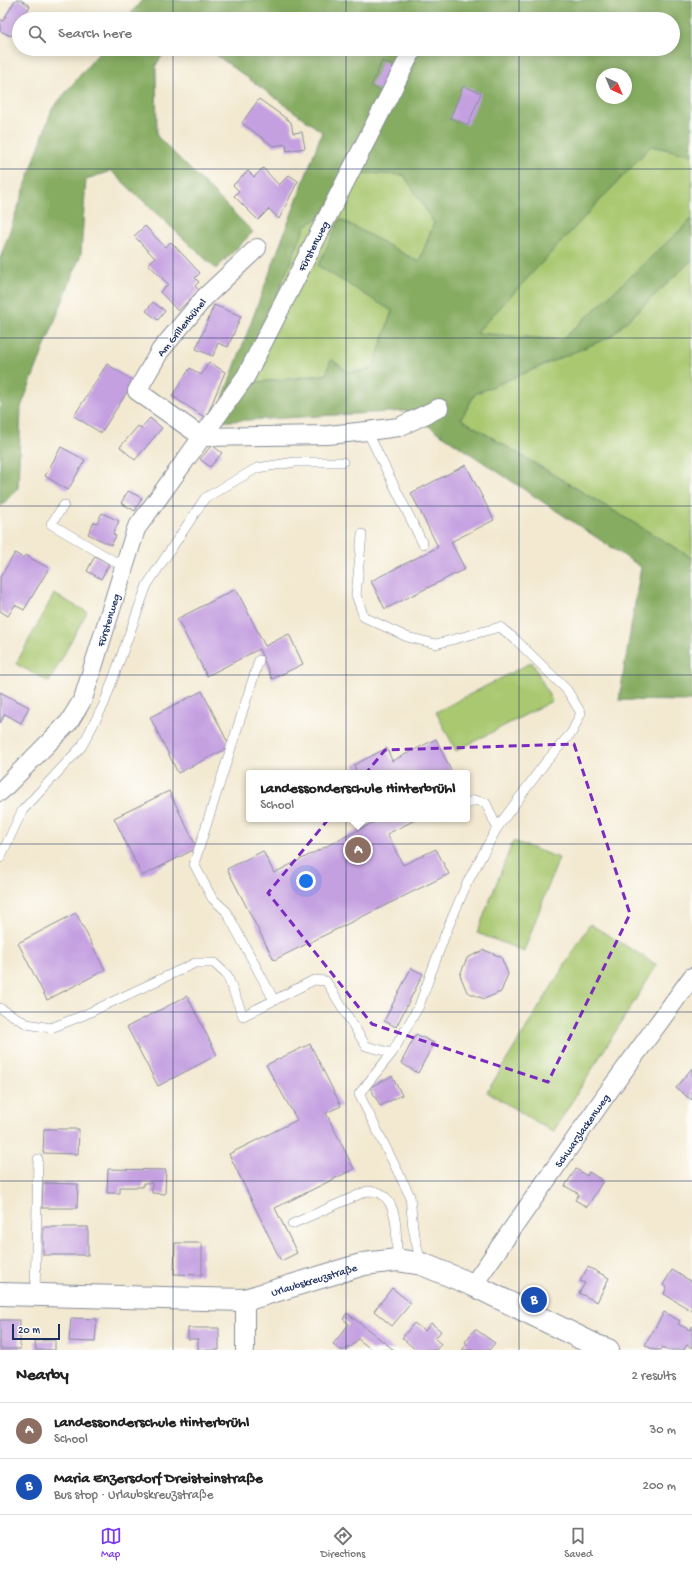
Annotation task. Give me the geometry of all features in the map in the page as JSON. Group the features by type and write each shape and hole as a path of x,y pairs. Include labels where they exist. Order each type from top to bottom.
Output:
{"street":[{"name":"Fürstenweg","path":"0,792 69,722 82,699 136,529 246,376 409,56"},
{"name":"Am Grillenbühel","path":"202,436 137,391 160,351 205,297 257,248"},
{"path":"202,436 328,435 367,431 399,427 439,408"},
{"name":"Schwarzlackenweg","path":"473,1285 606,1094 692,978"},
{"name":"Urlaubskreuzstraße","path":"0,1294 245,1300 364,1264 397,1260 422,1264 473,1285 608,1350"},
{"path":"245,1300 245,1350"}],"lane":[{"path":"367,431 423,544"},
{"path":"0,858 22,811 82,746 104,704 147,585 206,498 257,468 295,462 343,462"},
{"path":"64,505 52,524 124,567"},
{"path":"362,534 356,595 364,616 407,637 436,644 500,627 516,640 566,690 582,713 572,732 545,763 497,828 467,883 446,932 419,1006 392,1053 359,1094 410,1196 414,1228 422,1264"},
{"path":"259,660 194,864 212,898 226,911 274,1000"},
{"path":"470,802 474,800 486,803 497,828"},
{"path":"0,1008 27,1024 51,1028 84,1015 195,963 214,963 227,975 243,1016 314,980 326,981 366,1046 392,1053"},
{"path":"35,1295 38,1159"},
{"path":"292,1224 367,1191 379,1192 388,1201 394,1211 397,1260"}],"highlighted area":[{"path":"574,744 630,914 548,1082 372,1024 268,893 385,750"}],"green space":[{"path":"142,0 692,0 692,155 651,146 476,333 562,340 692,219 692,260 610,337 475,394 461,419 692,558 692,701 619,700 641,567 406,411 214,422 322,132 218,56 680,56 680,12 132,12","holes":["363,173 404,175 434,223 419,262 340,219 318,266 392,311 373,369 350,373 331,359 326,375 239,384 306,225 337,208"]},
{"path":"96,56 162,56 156,65 157,136 253,232 216,269 111,171 86,179 81,254 21,407 18,488 0,507 0,259 52,109"},
{"path":"651,146 692,155 692,219 562,340 476,333"},
{"path":"363,173 404,175 434,223 419,262 340,219 392,311 373,369 239,384 306,225 337,208"},
{"path":"692,260 692,558 461,419 475,394 610,337"},
{"path":"54,594 87,612 49,682 16,664"},
{"path":"532,662 552,701 456,751 436,712"},
{"path":"513,841 559,858 524,951 477,933"},
{"path":"590,924 657,965 553,1132 487,1092"}],"building":[{"path":"15,0 21,0 30,6 26,12 12,12 11,36 0,31 0,19 3,21"},
{"path":"382,61 397,67 386,93 371,86"},
{"path":"463,86 481,93 468,125 450,118"},
{"path":"259,99 291,122 293,133 302,132 305,148 287,151 286,144 273,146 242,123"},
{"path":"263,168 279,185 289,175 298,181 279,219 269,209 258,220 234,196 239,191 233,185 248,171 254,177"},
{"path":"145,226 165,247 171,242 200,273 195,278 199,282 195,286 199,290 178,311 160,292 168,284 148,264 155,258 134,236"},
{"path":"153,302 165,311 158,320 146,311"},
{"path":"214,305 241,316 228,347 218,343 213,356 196,349"},
{"path":"209,362 225,372 206,418 172,396 190,368 201,375"},
{"path":"107,364 134,381 101,433 74,416"},
{"path":"150,418 162,428 135,460 120,447 138,426 141,428"},
{"path":"212,445 222,453 210,467 200,459"},
{"path":"61,447 85,460 68,490 45,476"},
{"path":"466,465 494,520 451,542 465,569 385,609 371,581 438,547 411,493"},
{"path":"128,491 142,498 135,511 121,503"},
{"path":"102,513 119,521 113,534 116,536 111,545 88,534 94,522 97,523"},
{"path":"15,553 23,558 25,555 49,568 24,610 15,605 8,616 0,611 0,577"},
{"path":"95,556 109,564 101,579 87,571"},
{"path":"236,589 265,646 289,634 303,664 272,679 259,649 207,676 177,619"},
{"path":"202,691 230,747 178,773 150,717"},
{"path":"0,692 29,707 21,723 5,714 0,723"},
{"path":"436,739 451,770 356,770 354,765 387,748 392,761"},
{"path":"169,791 197,848 142,876 114,818"},
{"path":"374,822 411,822 387,834 403,865 436,849 449,874 274,960 227,869 263,851 274,873"},
{"path":"76,913 105,970 47,1000 18,943"},
{"path":"484,950 501,957 508,974 501,992 484,999 467,992 460,975 467,958"},
{"path":"411,968 423,974 396,1027 384,1021"},
{"path":"187,996 217,1055 158,1086 127,1027"},
{"path":"416,1034 434,1043 418,1073 401,1063"},
{"path":"310,1044 341,1106 326,1113 354,1169 275,1208 297,1253 281,1261 229,1154 297,1120 266,1065"},
{"path":"692,1068 692,1100 676,1088"},
{"path":"392,1076 402,1095 380,1106 370,1087"},
{"path":"44,1129 79,1129 78,1154 43,1153"},
{"path":"108,1169 166,1170 165,1194 152,1193 152,1183 143,1183 143,1187 120,1187 120,1193 107,1193"},
{"path":"576,1169 587,1176 589,1172 603,1181 587,1207 575,1200 579,1194 565,1186"},
{"path":"43,1183 78,1184 77,1208 42,1208"},
{"path":"43,1227 88,1227 88,1255 43,1255"},
{"path":"175,1243 202,1243 202,1275 174,1274"},
{"path":"588,1267 609,1278 597,1302 579,1293 585,1283 580,1281"},
{"path":"672,1270 692,1282 692,1311 664,1294 667,1287 663,1285"},
{"path":"392,1288 411,1303 392,1326 374,1311"},
{"path":"664,1312 680,1321 678,1324 690,1330 692,1326 692,1348 687,1345 684,1350 668,1350 662,1347 660,1350 654,1350 645,1345"},
{"path":"347,1313 394,1350 372,1350 358,1339 351,1347 349,1346 346,1350 340,1350 333,1344 349,1324 343,1319"},
{"path":"71,1318 97,1319 95,1342 69,1341"},
{"path":"0,1320 20,1320 20,1349 0,1349"},
{"path":"414,1323 425,1331 431,1323 441,1331 435,1339 441,1344 436,1350 416,1350 402,1338"},
{"path":"188,1328 219,1328 219,1350 198,1350 198,1339 188,1339"},
{"path":"475,1329 495,1343 489,1350 462,1350 467,1344 465,1342"},
{"path":"55,1340 55,1350 36,1350 35,1341"}],"place":[{"name":"Landessonderschule Hinterbrühl","path":"358,850"},
{"name":"Maria Enzersdorf Dreisteinstraße","path":"534,1300"}]}
